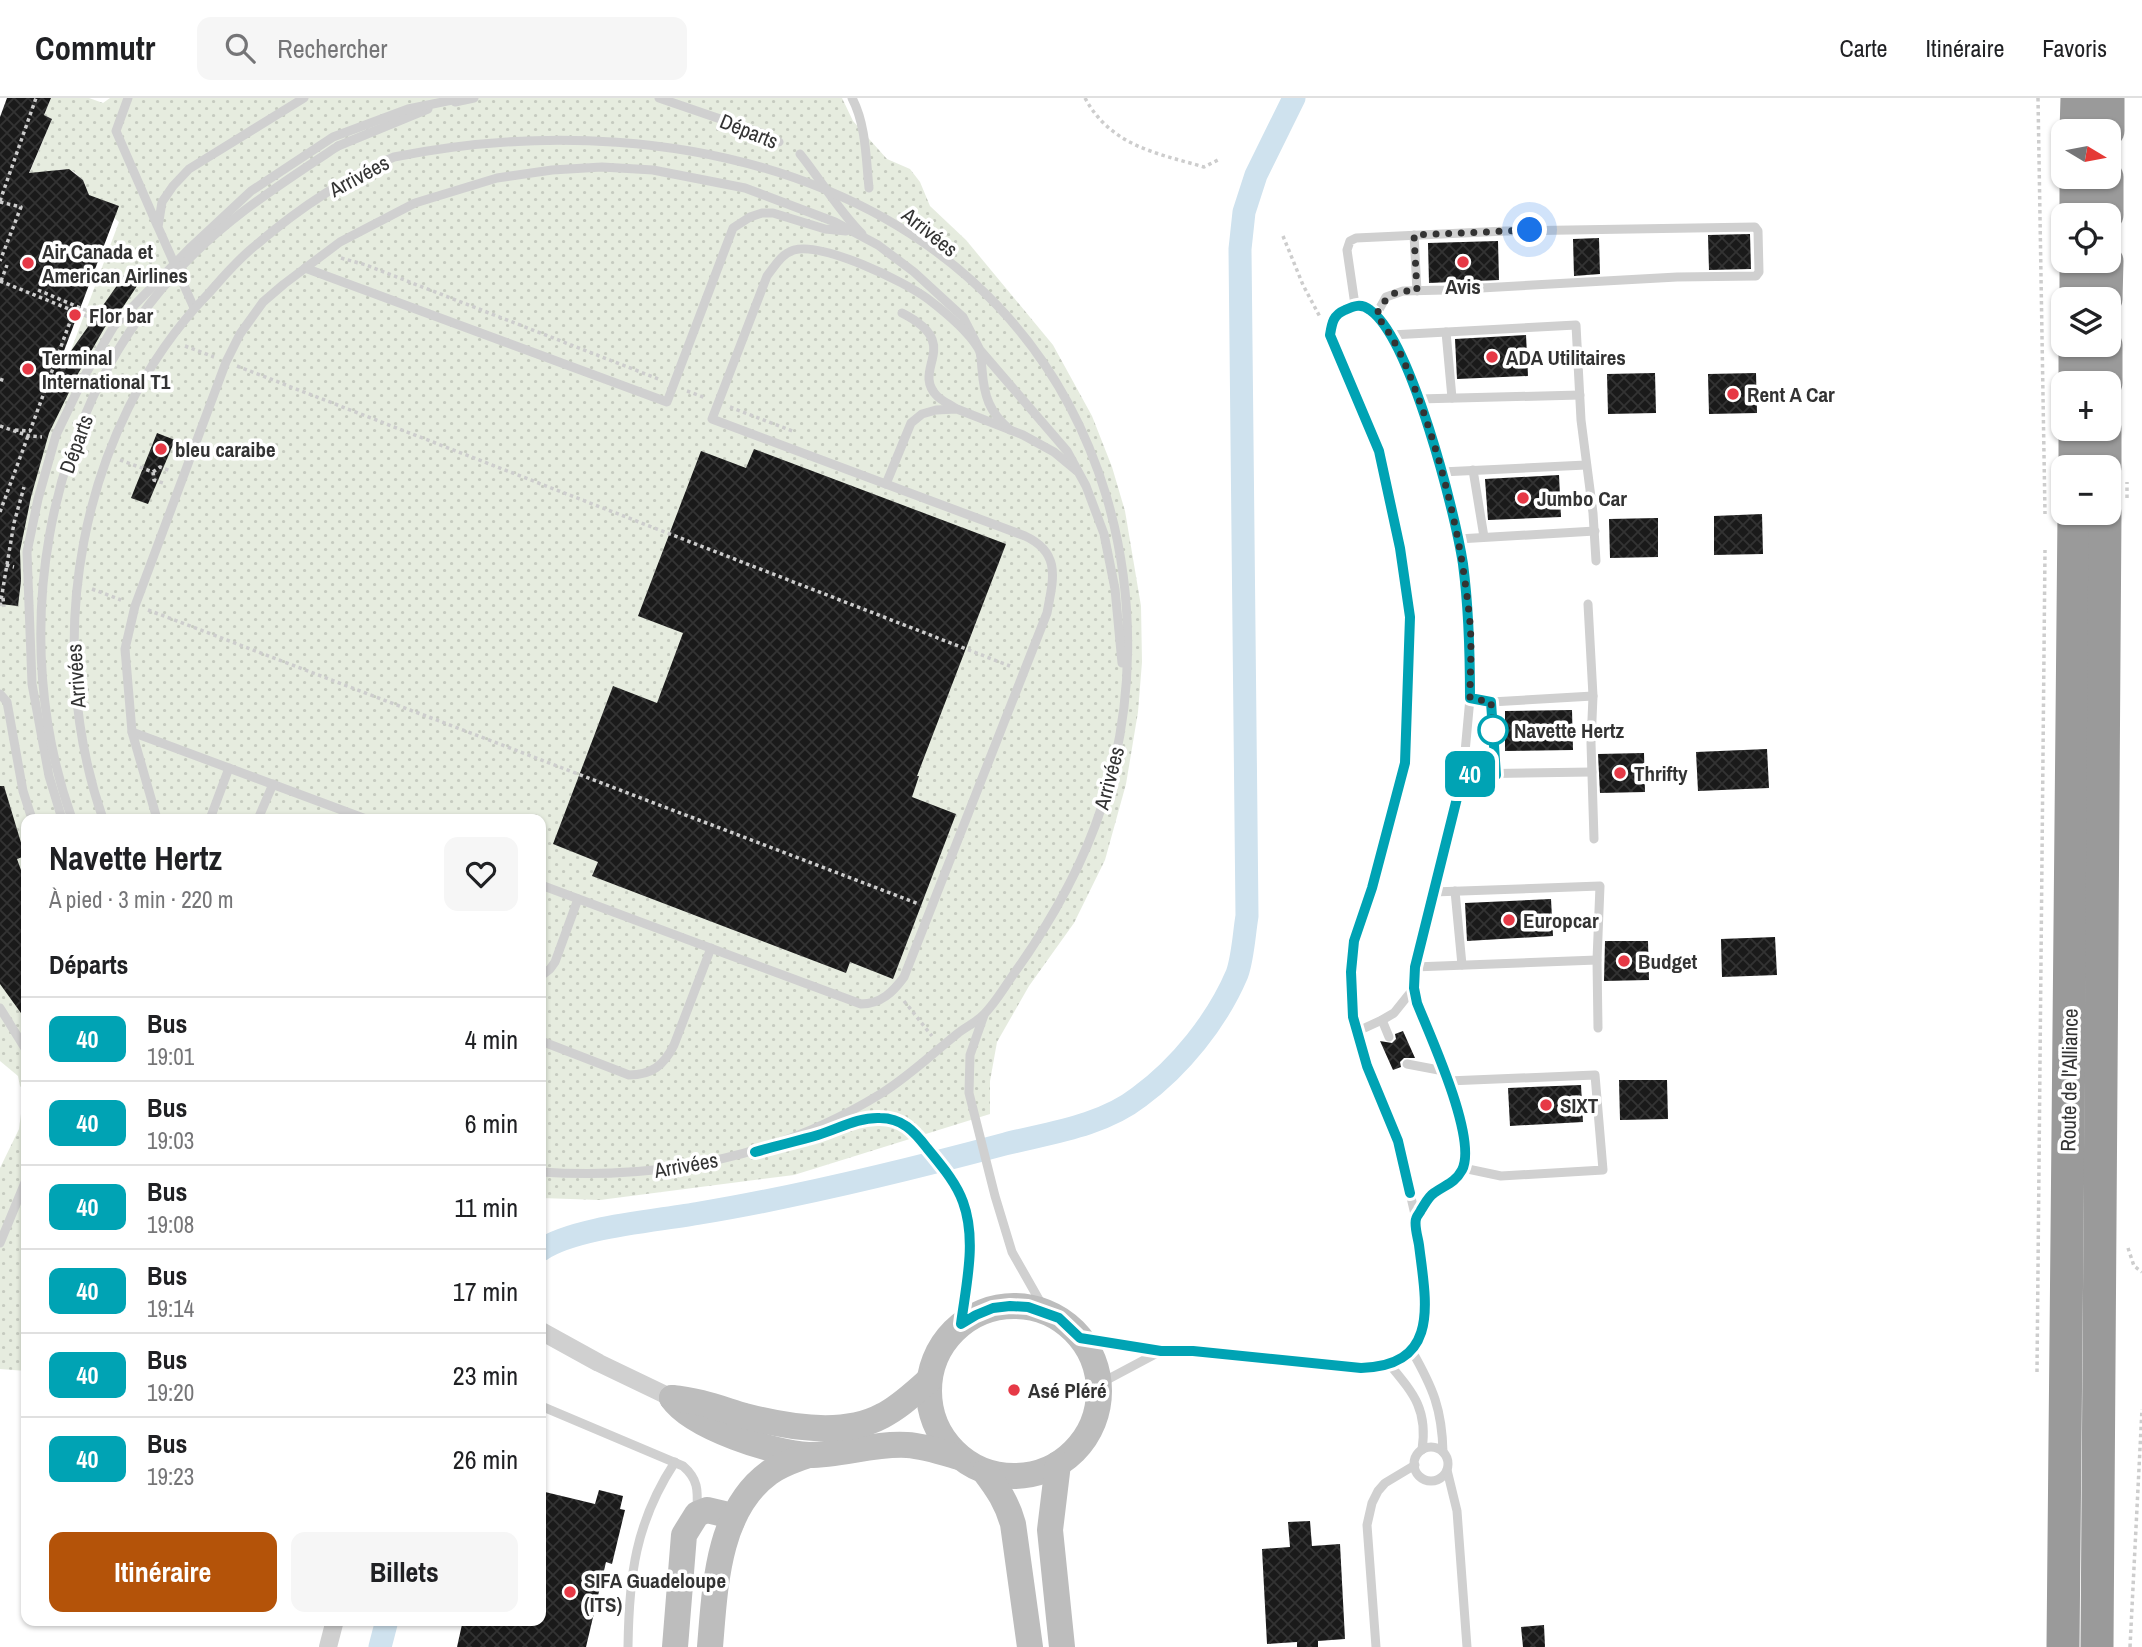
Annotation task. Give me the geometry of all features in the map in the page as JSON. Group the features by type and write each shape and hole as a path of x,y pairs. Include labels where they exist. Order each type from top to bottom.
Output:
{"highway":[{"path":"2077,98 2077,119"},
{"path":"2108,98 2108,119"},
{"name":"Route de l'Alliance","path":"2059,525 2063,1647"},
{"name":"Route de l'Alliance","path":"2097,1647 2105,525"}],"street":[{"path":"710,1647 717,1579 732,1521 754,1486 783,1464 808,1455 870,1446 907,1445 959,1457 985,1472 1022,1476 1041,1473 1077,1450 1090,1430 1098,1408 1099,1384 1090,1351 1070,1327 1046,1312 1010,1306 984,1312 961,1324 940,1349 929,1380 929,1398 938,1430 959,1457"},
{"path":"546,1334 672,1398 702,1402 775,1423 814,1427 863,1424 880,1418 929,1380"},
{"path":"672,1398 679,1408 707,1426 751,1442 808,1455"},
{"path":"1058,1464 1051,1530 1062,1647"},
{"path":"985,1472 1003,1498 1013,1524 1030,1647"},
{"path":"675,1647 684,1535 693,1519 706,1510 717,1511 732,1521"},
{"path":"328,1647 333,1626"}],"lane":[{"path":"128,98 116,131 194,308"},
{"path":"158,227 162,202 189,169 304,98"},
{"path":"60,814 49,776 32,684 27,552 56,435 85,375 114,326 191,247 251,191 333,137 408,109 462,98"},
{"name":"Départs","path":"70,814 48,730 41,665 43,569 67,463 110,363 130,329 172,276 210,239 257,200 338,146 420,111 474,98"},
{"name":"Départs","path":"659,98 767,135 799,153"},
{"path":"852,98 864,139 869,188"},
{"path":"706,125 823,163"},
{"name":"Arrivées","path":"102,814 83,746 75,692 73,638 77,584 92,508 108,456 125,416 170,340 194,308 252,248 319,197 392,158 445,140"},
{"path":"799,153 818,176 839,210 866,239"},
{"path":"156,814 132,732 125,649 135,606 226,362 240,334 263,302 322,254 415,203 497,178 552,170 602,167 653,170 702,178 745,188 816,214 866,239 914,272 963,317 980,350 983,380 991,411 1010,429"},
{"name":"Arrivées","path":"858,181 879,194"},
{"path":"305,268 667,402 733,228 741,221 762,213 773,213 825,229 851,232"},
{"path":"1355,305 1347,250 1350,241 1356,239 1648,227 1755,227 1758,231 1759,272 1756,276 1677,277 1393,293 1386,297 1376,315"},
{"path":"1414,235 1417,291"},
{"path":"546,887 861,1004 875,1003 895,990 904,977 1025,672 1047,613 1053,580 1052,564 1041,545 1021,534 712,419 767,276 781,257 790,251 803,248 857,264 913,289 941,310 980,350 1067,451 1086,486 1104,534 1115,589 1125,699"},
{"name":"Arrivées","path":"546,1171 633,1173 688,1167 755,1152 822,1126 884,1091 984,1014 1048,925 1083,857 1109,785 1125,699 1128,639 1124,579 1113,519 1096,461 1072,405 1042,353 1006,305 981,278"},
{"path":"1080,1338 1161,1351 1193,1351 1361,1368 1390,1365 1412,1351 1425,1323 1426,1304 1416,1219 1398,1141 1367,1066 1353,1017 1351,972 1354,941 1372,888 1405,763 1410,617 1400,548 1379,451 1330,335 1333,320 1340,312 1355,305 1370,309 1391,335 1418,399 1458,539 1471,626 1470,698 1463,774 1415,967 1414,988 1417,1003 1458,1111 1464,1149 1463,1168 1452,1183 1431,1194 1416,1219"},
{"path":"902,313 932,337 935,346 929,381 938,398 957,409 1040,443 1079,472"},
{"path":"1391,335 1576,325 1596,561"},
{"path":"1446,332 1452,398"},
{"path":"1418,399 1580,395"},
{"path":"886,484 911,423 922,414 957,409"},
{"path":"1441,472 1586,465"},
{"path":"1473,470 1484,537"},
{"path":"1458,539 1595,531"},
{"path":"1588,604 1593,696 1594,839"},
{"path":"0,694 7,702 23,791 30,814"},
{"path":"1470,698 1491,702 1593,696"},
{"path":"1491,702 1496,775"},
{"path":"132,732 352,814"},
{"path":"212,814 229,768"},
{"path":"1463,774 1592,772"},
{"path":"260,814 273,784"},
{"path":"1433,892 1600,886 1598,1028"},
{"path":"1455,891 1462,965"},
{"path":"546,972 555,962 578,899"},
{"path":"546,1043 629,1075 654,1071 668,1057 674,1045 711,948"},
{"path":"1415,967 1597,960"},
{"path":"1357,1031 1394,1013 1414,988"},
{"path":"0,1008 21,1042"},
{"path":"984,1014 971,1055 969,1093 1012,1252 1046,1312"},
{"path":"1382,1020 1389,1037"},
{"path":"1406,1064 1444,1070"},
{"path":"1448,1081 1595,1075 1604,1170 1501,1176 1463,1168"},
{"path":"755,1152 820,1135 849,1123 878,1117 897,1121 911,1128 948,1174 963,1201 968,1223 969,1254 961,1324"},
{"path":"0,1243 21,1192"},
{"path":"1099,1384 1161,1351"},
{"path":"1412,1351 1437,1401 1443,1452"},
{"path":"1390,1365 1419,1404 1424,1427 1422,1450"},
{"path":"546,1408 675,1462 692,1474 696,1482 693,1519"},
{"path":"1447,1470 1441,1478 1431,1481 1418,1475 1416,1456 1422,1450 1435,1447 1443,1452 1448,1460 1447,1470 1457,1511 1467,1647"},
{"path":"628,1647 629,1600 635,1551 651,1502 675,1462"},
{"path":"1376,1647 1367,1525 1371,1503 1385,1483 1415,1465"}],"path":[{"path":"0,261 21,207 0,202 36,98"},
{"path":"1085,98 1095,116 1134,146 1205,167 1218,160"},
{"path":"2038,98 2056,455"},
{"path":"1283,236 1303,285 1330,335"},
{"path":"322,254 366,265 805,436"},
{"path":"7,265 0,282 104,321 38,290"},
{"path":"0,512 74,311"},
{"path":"170,340 1025,672"},
{"path":"0,426 41,436"},
{"path":"108,456 153,472 154,480 173,488 177,481 181,483"},
{"path":"2036,1382 2045,551"},
{"path":"6,565 17,568"},
{"path":"77,584 931,908"},
{"path":"1,588 1,606"},
{"path":"895,990 942,1048"},
{"path":"2130,1647 2142,1409"}],"shaded area":[{"path":"51,98 89,98 103,103 110,98 842,98 853,121 887,159 910,169 920,182 930,206 966,240 1053,345 1092,416 1112,467 1125,511 1141,606 1142,662 1138,712 1126,784 1105,860 1074,923 1029,986 997,1042 990,1081 990,1114 794,1175 600,1200 546,1198 546,814 21,814 21,1087 18,1076 0,1061 0,540 119,222 89,195 83,180 73,171 62,169 29,174 52,119 44,115"},
{"path":"21,1114 21,1371 0,1369 0,1168 19,1129"}],"building":[{"name":"Terminal International T1","path":"7,98 51,98 44,115 52,119 29,173 69,169 83,180 89,195 119,206 62,356 66,358 130,267 143,277 123,307 108,322 79,372 49,433 31,497 20,551 18,606 0,604 0,117"},
{"path":"1750,234 1751,269 1709,270 1708,235"},
{"path":"1599,238 1600,274 1574,276 1573,239"},
{"name":"Avis","path":"1498,241 1499,280 1429,283 1428,243"},
{"name":"ADA Utilitaires","path":"1526,335 1528,376 1457,379 1455,339"},
{"path":"1655,373 1656,413 1608,414 1607,374"},
{"name":"Rent A Car","path":"1756,373 1757,413 1709,414 1708,374"},
{"path":"157,433 175,440 148,504 131,498"},
{"path":"754,449 1006,544 917,776 912,797 956,814 893,979 850,962 846,973 592,876 598,862 553,844 613,686 657,703 683,633 638,616 701,451 746,468"},
{"name":"Jumbo Car","path":"1559,475 1561,517 1488,520 1485,479"},
{"path":"1762,514 1763,554 1714,555 1714,516"},
{"path":"1658,518 1658,557 1610,558 1609,519"},
{"path":"1572,710 1573,750 1505,751 1505,711"},
{"path":"1767,749 1769,788 1698,791 1696,752"},
{"name":"Thrifty","path":"1644,753 1645,792 1600,793 1598,754"},
{"path":"0,786 4,786 21,843 21,858 17,859 21,870 21,1013 0,984"},
{"name":"Europcar","path":"1551,899 1553,936 1467,941 1465,903"},
{"path":"1775,937 1777,975 1722,977 1721,939"},
{"name":"Budget","path":"1605,941 1648,941 1649,980 1604,981"},
{"path":"1403,1031 1415,1058 1404,1058 1400,1062 1401,1067 1393,1070 1380,1041 1392,1043 1396,1039 1395,1034"},
{"path":"1619,1080 1667,1080 1668,1119 1620,1120"},
{"name":"SIXT","path":"1581,1085 1583,1122 1510,1126 1508,1088"},
{"name":"SIFA Guadeloupe (ITS)","path":"599,1490 623,1496 620,1509 625,1510 612,1564 606,1562 586,1647 457,1647 462,1626 546,1626 546,1492 595,1504"},
{"path":"1310,1521 1312,1546 1340,1544 1345,1639 1318,1641 1318,1647 1297,1647 1297,1642 1267,1644 1262,1549 1290,1547 1288,1522"},
{"path":"1544,1625 1545,1647 1523,1647 1521,1627"}],"waterway":[{"path":"546,1247 595,1230 815,1191 1092,1122 1124,1107 1154,1085 1183,1057 1208,1026 1237,974 1247,916 1240,249 1244,212 1256,175 1294,98"},
{"path":"380,1647 385,1626"}],"bus line":[{"name":"40","path":"755,1152 820,1135 849,1123 878,1117 897,1121 911,1128 948,1174 963,1201 968,1223 969,1254 961,1324 993,1308 1028,1307 1059,1318 1080,1338 1161,1351 1193,1351 1361,1368 1381,1367 1398,1361 1412,1351 1422,1334 1426,1304 1416,1219 1431,1194 1452,1183 1463,1168 1464,1149 1458,1111 1417,1003 1414,988 1415,967 1463,774 1496,775 1491,702 1470,698 1471,626 1462,560 1450,501 1430,433 1411,379 1390,332 1370,309 1355,305 1340,312 1333,320 1330,335 1379,451 1400,548 1410,617 1405,763 1372,888 1354,941 1351,972 1353,1017 1367,1066 1398,1141 1410,1193"}],"place":[{"name":"Avis","path":"1463,262"},
{"name":"Air Canada et American Airlines","path":"28,263"},
{"name":"Flor bar","path":"75,315"},
{"name":"ADA Utilitaires","path":"1492,357"},
{"name":"Terminal International T1","path":"28,369"},
{"name":"Rent A Car","path":"1733,394"},
{"name":"bleu caraibe","path":"161,449"},
{"name":"Jumbo Car","path":"1523,498"},
{"name":"Navette Hertz","path":"1493,730"},
{"name":"Thrifty","path":"1620,773"},
{"name":"Europcar","path":"1509,920"},
{"name":"Budget","path":"1624,961"},
{"name":"SIXT","path":"1546,1105"},
{"name":"Asé Pléré","path":"1014,1390"},
{"name":"SIFA Guadeloupe (ITS)","path":"570,1592"}],"route":[{"path":"1493,730 1491,702 1470,698 1471,626 1450,501 1411,379 1390,332 1376,315 1386,297 1404,290 1417,291 1414,235 1530,230"}]}
